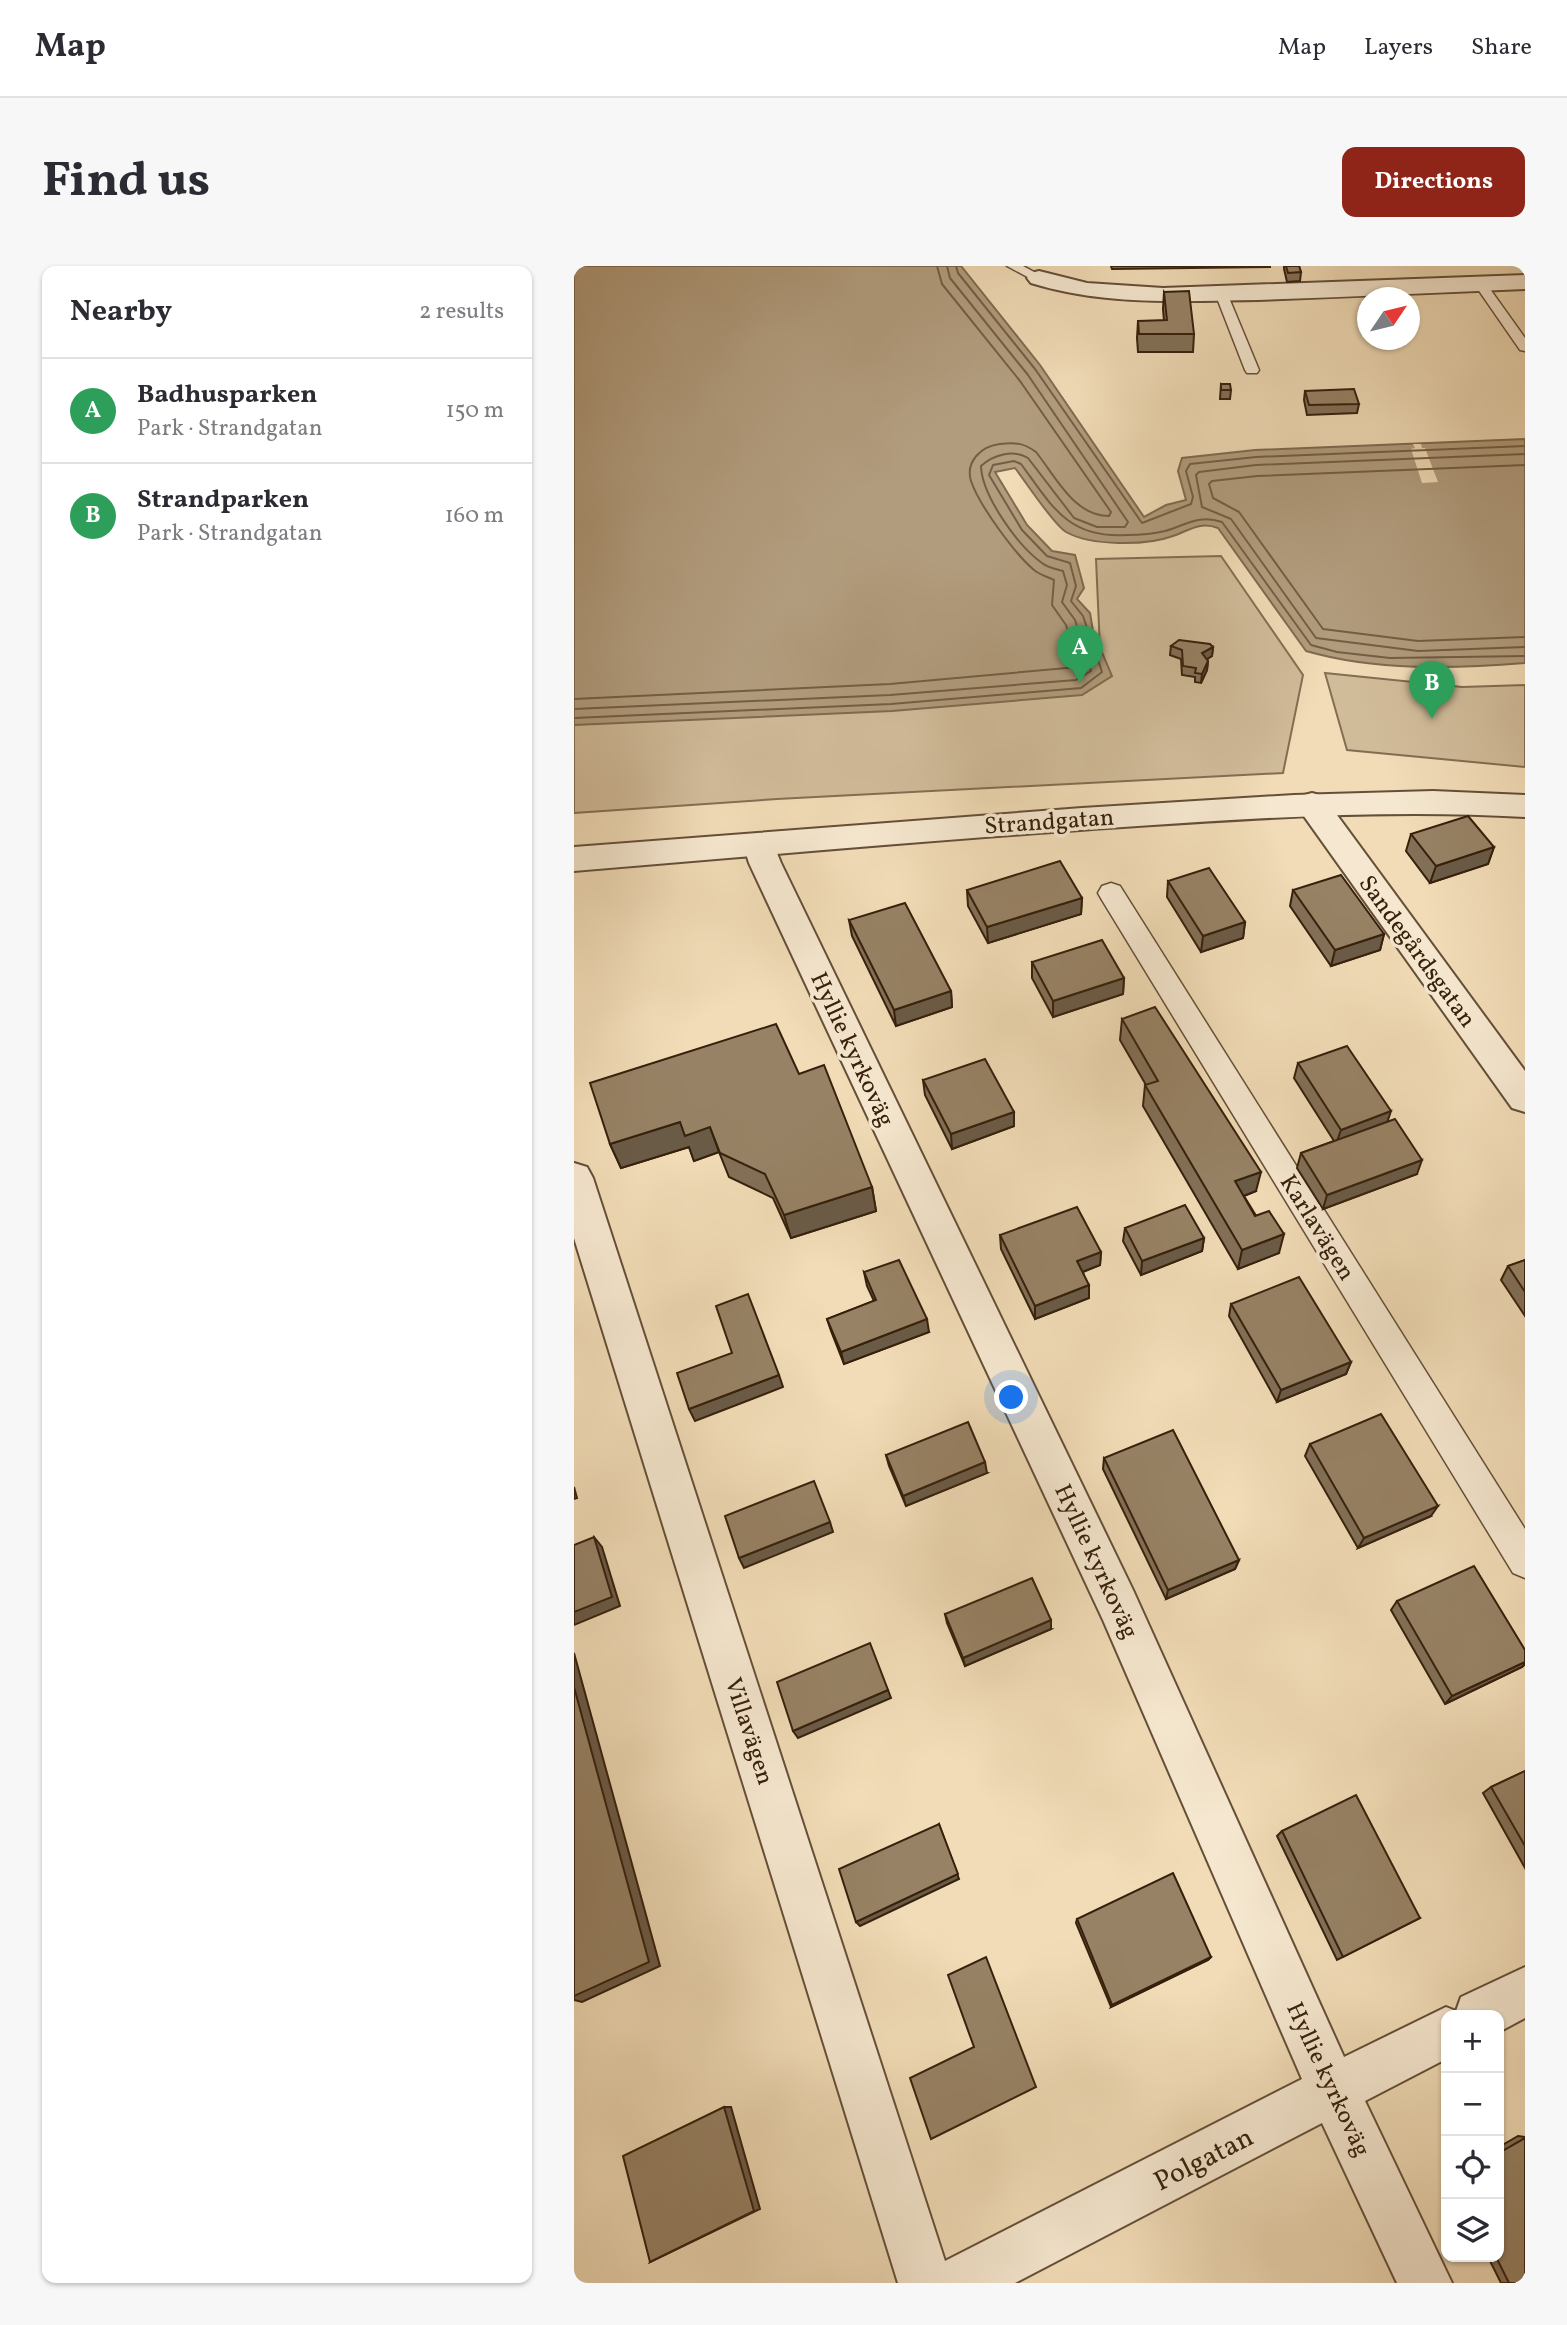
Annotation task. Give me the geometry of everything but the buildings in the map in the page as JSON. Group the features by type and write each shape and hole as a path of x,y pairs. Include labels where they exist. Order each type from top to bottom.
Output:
{"street":[{"path":"1039,278 1065,288 1097,292 1221,293 1525,282"},
{"name":"Strandgatan","path":"574,859 1062,820 1312,804 1416,802 1525,806"},
{"name":"Sandegårdsgatan","path":"1312,804 1525,1098"},
{"name":"Hyllie kyrkoväg","path":"760,844 765,863 1118,1605 1333,2090 1425,2283"},
{"name":"Karlavägen","path":"1111,893 1525,1561"},
{"name":"Villavägen","path":"574,1178 586,1260 926,2283"},
{"path":"1489,2010 1525,1992"},
{"name":"Polgatan","path":"959,2283 1441,2035"}],"lane":[{"path":"1013,266 1039,278"},
{"path":"1481,285 1525,346"},
{"path":"1221,293 1252,370"}],"shaded area":[{"path":"1221,556 1303,675 1283,773 777,799 574,813 574,699 1100,649 1096,559"},
{"path":"1325,673 1462,687 1525,685 1525,767 1347,750"}],"water":[{"path":"574,266 961,266 1040,365 1144,517 1166,505 1186,500 1178,471 1182,458 1255,450 1525,439 1525,663 1415,667 1359,662 1306,651 1218,528 1200,526 1162,539 1134,543 1104,542 1077,537 1066,532 1054,521 1015,468 995,472 1027,525 1052,551 1075,555 1084,588 1077,599 1090,613 1093,631 1112,676 1082,695 892,711 574,725"}],"pier":[{"path":"1413,444 1421,444 1422,448 1425,448 1438,482 1422,483 1411,449 1415,448"}],"place":[{"name":"Badhusparken","path":"1080,683"},
{"name":"Strandparken","path":"1432,719"}]}
